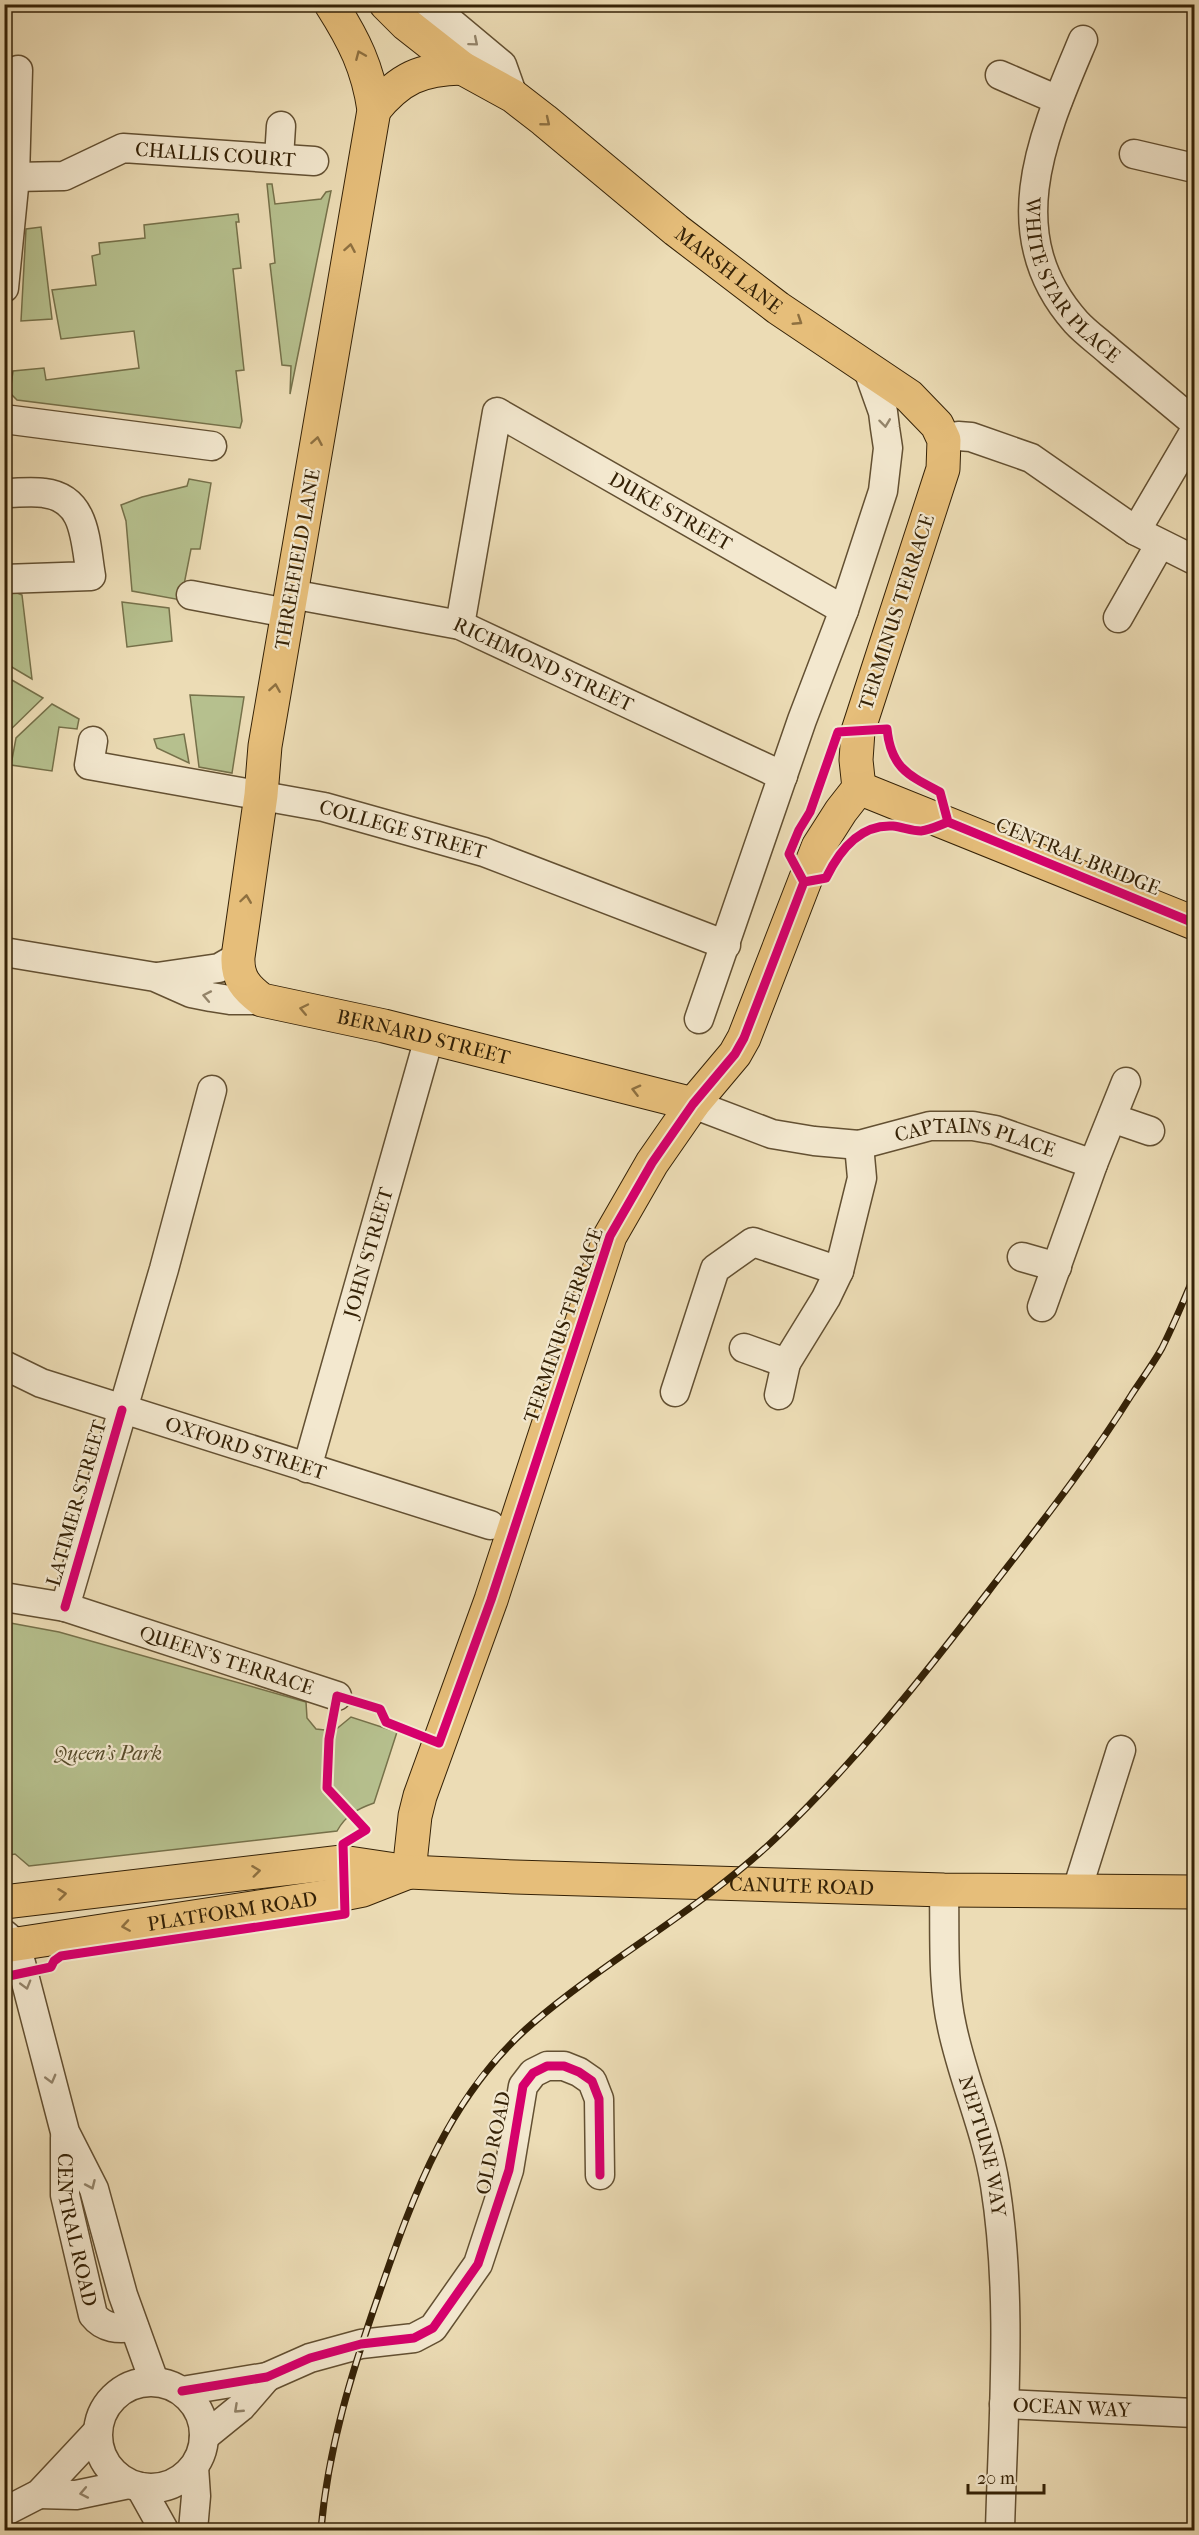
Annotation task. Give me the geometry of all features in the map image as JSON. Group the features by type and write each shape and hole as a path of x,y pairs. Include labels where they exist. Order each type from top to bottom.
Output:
{"main road":[{"path":"331,4 360,55 370,82 374,110"},
{"name":"MARSH LANE","path":"386,4 406,24 462,68 513,96 694,244 778,308 909,396 937,425 944,440"},
{"path":"374,110 390,91 403,81 442,68 462,68"},
{"name":"THREEFIELD LANE","path":"262,1000 247,988 240,977 237,968 238,957 261,795 265,746 374,110"},
{"name":"TERMINUS TERRACE","path":"409,1872 415,1816 420,1796 491,1600 610,1236 643,1176 693,1104 735,1054 744,1038 818,847 859,788 856,760 858,731 943,469 944,440"},
{"name":"CENTRAL BRIDGE","path":"859,788 1194,923"},
{"name":"BERNARD STREET","path":"262,1000 429,1038 693,1104"},
{"name":"PLATFORM ROAD","path":"4,1902 328,1863 363,1864 409,1872"},
{"name":"CANUTE ROAD","path":"409,1872 944,1890 1194,1892"},
{"name":"PLATFORM ROAD","path":"8,1942 343,1894 363,1890 409,1872"}],"street":[{"path":"429,4 502,65 513,96"},
{"name":"WHITE STAR PLACE","path":"1083,40 1041,147 1033,196 1034,236 1042,265 1058,298 1077,323 1194,422"},
{"path":"4,288 15,177 18,70"},
{"path":"1000,75 1058,100"},
{"path":"279,158 282,126"},
{"name":"CHALLIS COURT","path":"15,177 64,176 123,148 314,161"},
{"path":"1134,154 1194,168"},
{"path":"699,1019 783,776 844,610 883,491 888,448 883,412 867,367"},
{"name":"DUKE STREET","path":"460,625 497,412 844,610"},
{"path":"4,419 212,446"},
{"path":"1118,618 1148,538 1194,432"},
{"path":"944,440 958,436 971,437 1031,458 1148,538 1194,560"},
{"path":"4,579 91,576 82,519 66,500 45,493 5,491"},
{"name":"RICHMOND STREET","path":"191,595 289,604 460,625 783,776"},
{"name":"COLLEGE STREET","path":"93,741 89,765 324,807 484,852 726,945"},
{"name":"BERNARD STREET","path":"4,952 154,977 191,993 230,1000 262,1000"},
{"name":"BERNARD STREET","path":"154,977 219,968 238,957"},
{"name":"JOHN STREET","path":"307,1468 429,1038"},
{"path":"1042,1307 1093,1164 1126,1082"},
{"name":"LATIMER STREET","path":"65,1607 178,1217 212,1090"},
{"name":"CAPTAINS PLACE","path":"693,1104 772,1134 859,1145 930,1125 973,1125 995,1130 1093,1164"},
{"path":"1112,1118 1150,1131"},
{"path":"779,1395 786,1363 826,1298 839,1271 862,1179 859,1145"},
{"path":"675,1392 715,1269 753,1242 839,1271"},
{"path":"1022,1257 1057,1267"},
{"path":"744,1348 786,1363"},
{"name":"OXFORD STREET","path":"4,1365 40,1383 489,1525"},
{"name":"QUEEN'S TERRACE","path":"4,1597 65,1607 337,1696"},
{"path":"1077,1890 1121,1750"},
{"name":"NEPTUNE WAY","path":"944,1890 947,1986 951,2026 980,2119 995,2184 1005,2300 1004,2404"},
{"name":"CENTRAL ROAD","path":"8,1942 65,2132 94,2189 134,2327 154,2381"},
{"name":"OLD ROAD","path":"267,2377 310,2358 361,2344 414,2338 432,2328 478,2264 509,2170 523,2086 533,2073 547,2066 564,2066 592,2081 599,2099 600,2175"},
{"path":"182,2391 267,2377"},
{"path":"204,2437 241,2407 267,2377"},
{"path":"39,2494 76,2495 134,2486 155,2488 170,2485 183,2478 194,2467 202,2452 204,2437 202,2420 195,2404 182,2391 169,2385 154,2381 137,2383 122,2390 109,2401 100,2415 97,2432 99,2448 105,2463 115,2475 134,2486 164,2530"},
{"name":"OCEAN WAY","path":"1000,2530 1004,2404 1194,2413"},
{"path":"4,2512 39,2494 97,2432"},
{"path":"193,2530 196,2496 194,2467"}],"green space":[{"path":"267,184 272,184 275,204 321,199 326,192 331,191 290,394 291,366 282,365 270,264 275,263"},
{"path":"238,214 239,222 236,222 241,268 233,269 244,370 236,371 242,421 240,428 17,400 10,393 13,371 44,368 46,380 139,368 134,331 61,339 52,290 96,285 92,256 100,254 99,243 145,238 144,225"},
{"path":"41,227 52,319 21,321 26,229"},
{"path":"189,479 211,483 200,549 191,549 181,600 132,591 126,521 121,505 142,497 187,486"},
{"path":"5,588 22,595 32,679 5,663"},
{"path":"122,602 169,608 172,641 127,647"},
{"path":"5,676 43,698 5,735"},
{"path":"190,695 244,697 232,773 199,767"},
{"path":"52,704 79,719 77,729 59,727 52,771 11,765 16,738"},
{"path":"184,734 189,763 157,748 154,739"},
{"name":"Queen's Park","path":"5,1622 59,1632 306,1702 307,1718 316,1729 334,1731 351,1717 397,1732 374,1803 353,1813 337,1831 29,1866 15,1854 5,1856"}],"railway":[{"path":"321,2530 329,2469 342,2410 392,2256 421,2183 438,2148 478,2082 504,2051 533,2023 593,1976 688,1910 748,1863 806,1808 861,1749 963,1624 1081,1470 1162,1348 1194,1276"}],"cycle path":[{"path":"804,882 789,854 810,812 838,732 887,729 892,753 897,762 910,775 940,792 948,822"},
{"path":"948,822 1194,923"},
{"path":"804,882 826,878 844,849 870,829 893,826 921,831 948,822"},
{"path":"4,1977 51,1967 54,1961 61,1956 345,1914 343,1844 366,1830 327,1788 329,1739 337,1696 380,1709 386,1722 439,1743 491,1600 610,1236 652,1163 693,1104 735,1054 744,1038 804,882"},
{"path":"65,1607 122,1410"},
{"path":"182,2391 267,2377 310,2358 361,2344 414,2338 433,2328 478,2264 509,2170 523,2086 533,2073 547,2066 564,2066 592,2081 599,2099 600,2175"}]}
